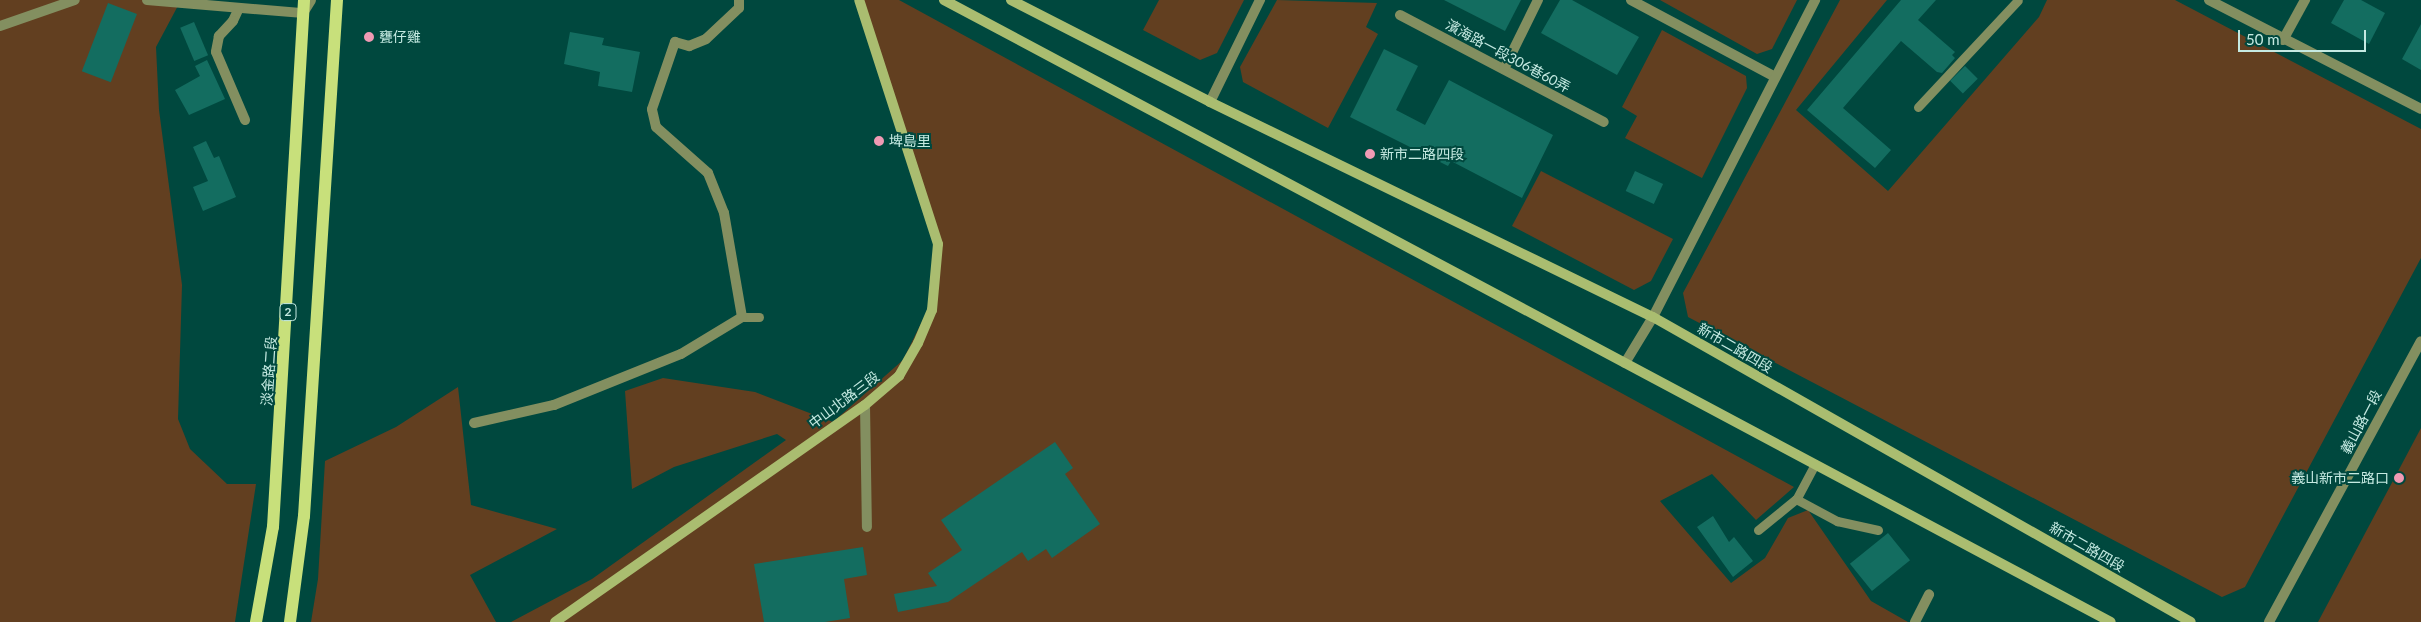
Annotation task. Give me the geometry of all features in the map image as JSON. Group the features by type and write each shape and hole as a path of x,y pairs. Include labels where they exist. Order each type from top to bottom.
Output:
{"main road":[{"name":"2","path":"290,622 304,516 337,0"},
{"name":"淡金路二段","path":"256,622 273,527 304,6"}],"street":[{"path":"0,26 75,0"},
{"path":"147,0 239,8 304,6 311,0"},
{"path":"474,422 554,405 681,354 742,317 724,213 708,173 656,127 652,109 675,42 689,46 706,40 739,8 739,0"},
{"name":"中山北路三段","path":"555,622 865,405 899,376 918,343 932,310 938,244 859,0"},
{"path":"944,0 2111,622"},
{"name":"新市二路四段","path":"1011,0 1210,102 1653,317 2191,622"},
{"path":"1210,102 1260,0"},
{"path":"1504,69 1538,0"},
{"path":"1631,0 1775,77"},
{"path":"1625,362 1653,317 1815,0"},
{"path":"2209,0 2283,40 2421,109"},
{"path":"2283,40 2305,0"},
{"path":"239,8 232,21 219,36 216,52 245,120"},
{"name":"濱海路一段306巷60弄","path":"1400,14 1604,122"},
{"name":"義山路一段","path":"2269,622 2421,341"},
{"path":"865,405 867,528"},
{"path":"1915,622 1930,594"}],"lane":[{"path":"1918,107 2018,0"},
{"path":"742,317 759,316"},
{"path":"1758,530 1796,499 1815,464"},
{"path":"1796,499 1838,521 1878,530"}],"shaded area":[{"path":"0,0 181,0 156,47 159,110 182,285 178,419 190,449 227,484 256,484 235,622 0,622"},
{"path":"856,0 899,0 1794,487 1756,520 1712,474 1660,501 1731,583 1765,558 1788,518 1808,510 1871,601 1908,622 511,622 592,579 786,440 777,434 674,467 632,489 625,391 663,378 755,392 833,422 903,360 934,297 935,243"},
{"path":"1159,0 1244,0 1217,53 1200,60 1143,30"},
{"path":"1277,0 1377,3 1366,27 1378,34 1328,128 1243,82 1240,67"},
{"path":"1660,0 1797,0 1772,49 1757,54"},
{"path":"1840,0 1887,0 1796,110 1888,191 2039,17 2047,0 2175,0 2421,129 2421,258 2245,587 2222,597 1688,317 1683,293"},
{"path":"1662,30 1746,76 1747,88 1702,178 1625,138 1637,116 1622,107"},
{"path":"1541,171 1673,239 1651,281 1634,290 1512,226"},
{"path":"458,387 471,505 557,529 470,575 496,622 311,622 318,579 325,461 396,427"},
{"path":"2421,428 2421,622 2318,622"}],"building":[{"path":"1444,0 1521,0 1505,31"},
{"path":"1560,0 1572,0 1639,37 1617,75 1541,33"},
{"path":"1901,0 1936,0 1918,20 1955,52 1952,55 1955,58 1942,73 1937,72 1901,41 1843,108 1891,150 1875,168 1807,110"},
{"path":"2344,0 2361,0 2385,13 2369,44 2331,23"},
{"path":"108,3 137,14 111,82 82,71"},
{"path":"194,22 208,55 194,61 180,28"},
{"path":"2421,24 2421,70 2402,59"},
{"path":"570,32 604,38 602,45 640,52 632,92 598,86 600,72 564,64"},
{"path":"1384,49 1418,66 1396,110 1425,125 1449,80 1553,135 1522,198 1451,161 1448,166 1350,117"},
{"path":"207,60 225,99 189,115 175,90 200,76 195,66"},
{"path":"1965,66 1978,79 1963,94 1950,81"},
{"path":"206,141 214,158 219,156 236,197 203,211 193,187 208,181 193,147"},
{"path":"1635,171 1663,184 1654,204 1626,191"},
{"path":"1055,442 1073,468 1065,474 1100,524 1052,558 1046,549 1028,561 1022,552 948,602 898,612 894,594 937,586 928,573 962,550 941,520"},
{"path":"1713,516 1729,542 1734,537 1753,561 1733,577 1697,527"},
{"path":"1888,533 1910,560 1872,591 1850,564"},
{"path":"863,547 867,575 844,579 850,618 825,622 764,622 754,564"}],"place":[{"name":"甕仔雞","path":"369,37"},
{"name":"埤島里","path":"879,141"},
{"name":"新市二路四段","path":"1370,154"},
{"name":"義山新市二路口","path":"2399,478"}]}
